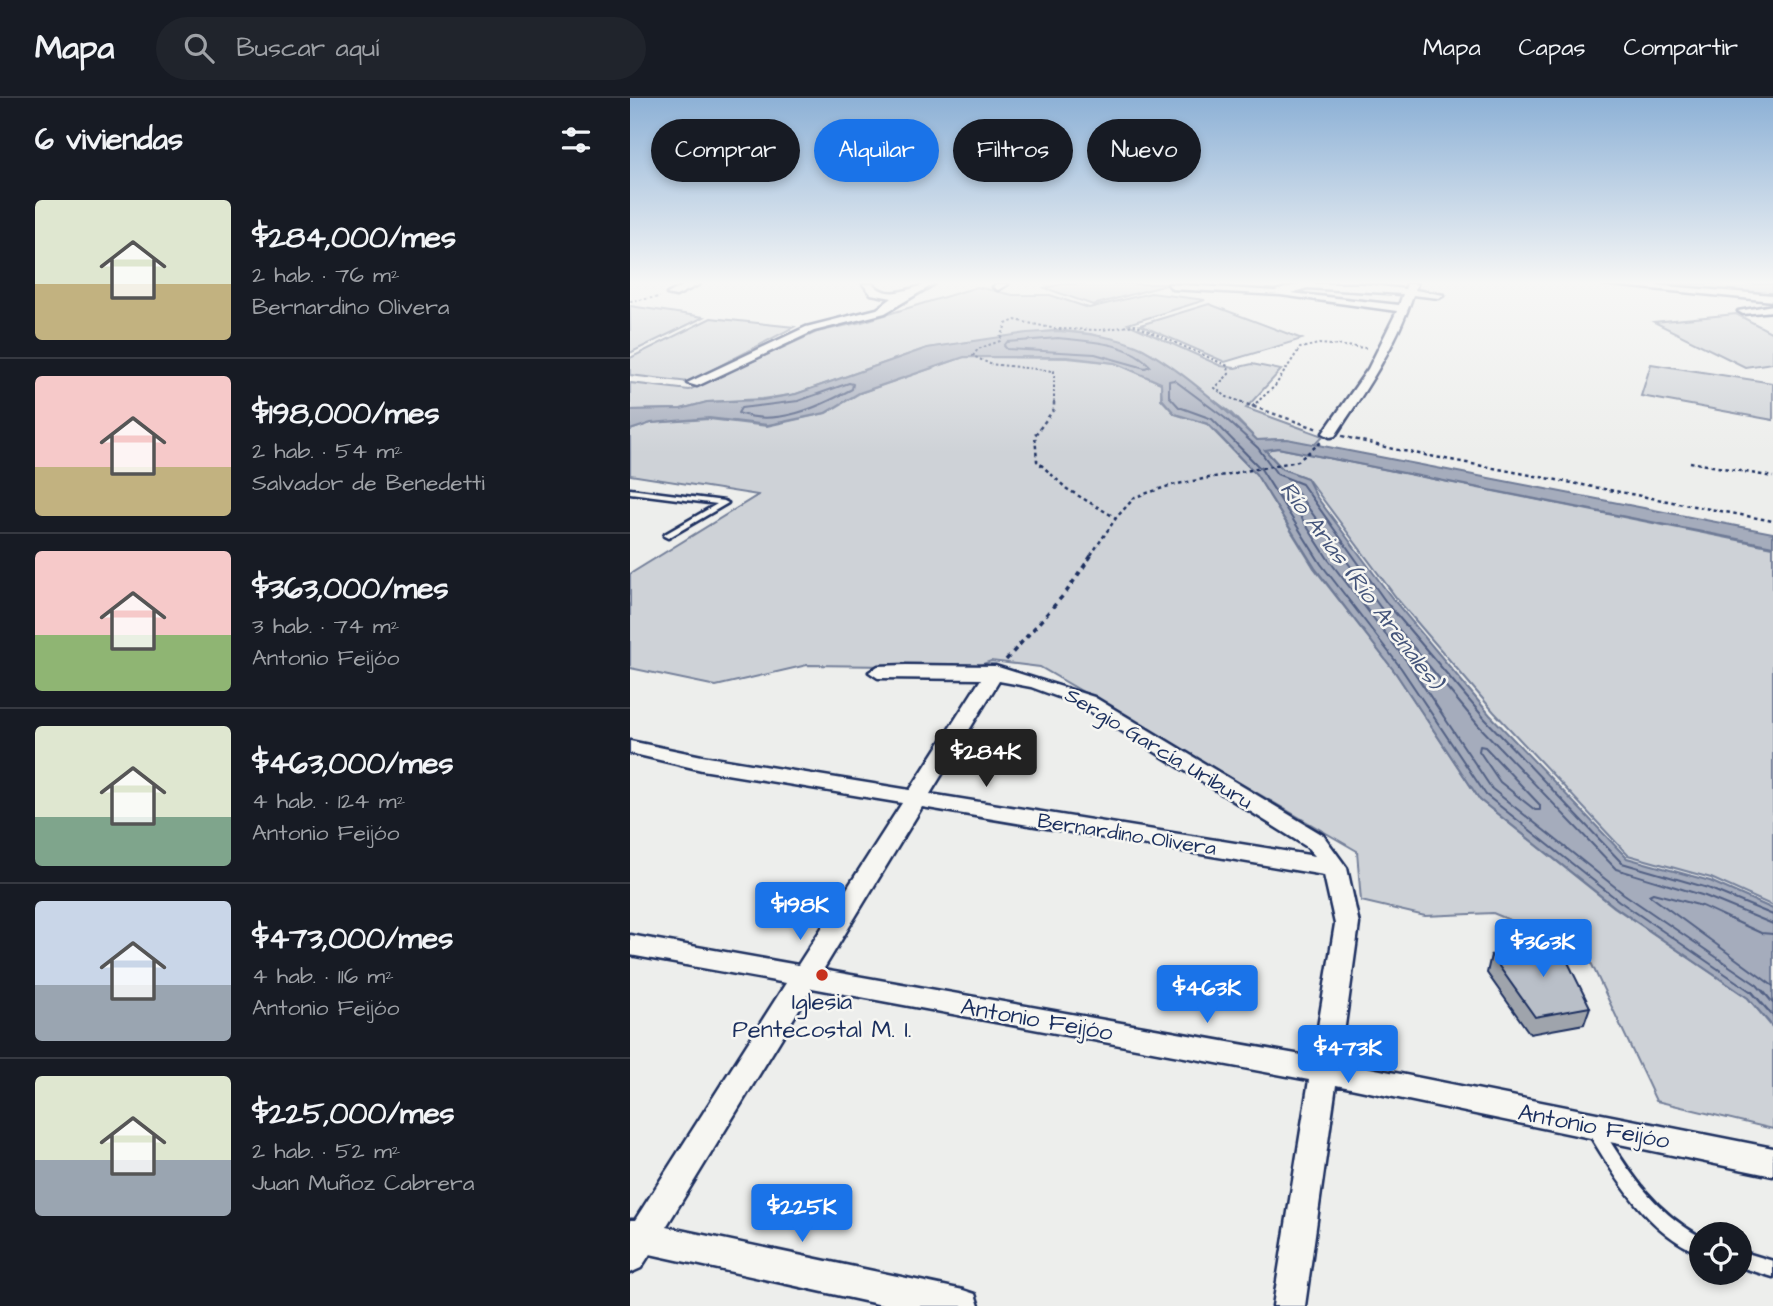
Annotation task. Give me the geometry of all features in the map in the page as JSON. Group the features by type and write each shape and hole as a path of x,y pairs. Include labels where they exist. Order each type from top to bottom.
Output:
{"street":[{"path":"693,383 785,340"},
{"path":"1329,433 1353,402 1388,340"},
{"name":"Sergio García Uriburu","path":"878,672 995,672 1033,680 1087,701 1315,841 1335,868 1346,902 1347,924 1289,1306"},
{"path":"962,1306 634,1243 806,977 995,672"},
{"name":"Bernardino Olivera","path":"630,747 702,763 1335,868"},
{"name":"Antonio Feijóo","path":"630,945 1325,1071 1773,1162"}],"lane":[{"path":"630,491 724,503 668,536"},
{"path":"1592,1125 1639,1201 1673,1232 1689,1240"},
{"path":"1752,1263 1773,1269"}],"path":[{"path":"1000,340 974,352 978,361 1054,371 1054,409 1037,424 1034,434 1037,461 1068,489 1116,518"},
{"path":"1170,340 1228,366 1229,374 1215,388 1227,397 1329,433 1394,449 1773,521"},
{"path":"1252,407 1275,386 1300,348 1319,344 1384,349"},
{"path":"995,672 1067,591 1116,518 1135,497 1149,490 1297,461 1329,433"},
{"path":"1690,461 1773,477"}],"shaded area":[{"path":"630,340 656,340 630,353"},
{"path":"666,340 768,340 689,382 630,375 630,358"},
{"path":"799,340 983,340 927,348 796,394 707,402 681,409 630,410 630,383 689,390"},
{"path":"1113,340 1164,340 1221,366 1235,368 1252,364 1281,370 1246,408 1323,436 1313,446 1287,439 1257,440 1230,412 1143,349"},
{"path":"1175,340 1297,340 1225,362"},
{"path":"1691,340 1773,340 1773,363 1745,367"},
{"path":"964,357 1067,358 1115,363 1161,383 1161,399 1175,414 1207,424 1256,474 1314,568 1395,672 1480,800 1614,907 1748,998 1773,1028 1773,1129 1656,1101 1586,952 1493,913 1425,916 1361,901 1357,851 1040,667 991,661 975,667 807,665 716,686 630,668 630,574 758,495 630,475 630,430 651,423 709,419 767,426 826,413 860,393"},
{"path":"1651,364 1773,383 1773,420 1641,396"},
{"path":"1278,448 1773,547 1773,906 1711,878 1628,855 1494,712 1398,600 1307,478 1283,469 1265,450"}],"water":[{"name":"Río Arias (Río Arenales)","path":"978,340 1120,340 1143,349 1172,368 1203,391 1257,440 1287,439 1773,533 1773,546 1278,448 1265,450 1282,469 1307,478 1316,496 1392,598 1490,715 1627,858 1710,881 1773,909 1773,1027 1748,998 1615,907 1480,800 1395,672 1315,568 1256,474 1208,424 1175,414 1162,399 1161,383 1115,363 1067,357 964,357 859,393 825,413 768,425 709,418 651,423 630,430 630,410 681,409 707,402 762,400 796,394 927,348"}],"building":[{"path":"1558,942 1590,1007 1535,1017 1491,955"}],"place":[{"name":"Iglesia Pentecostal M. I.","path":"822,975"}]}
